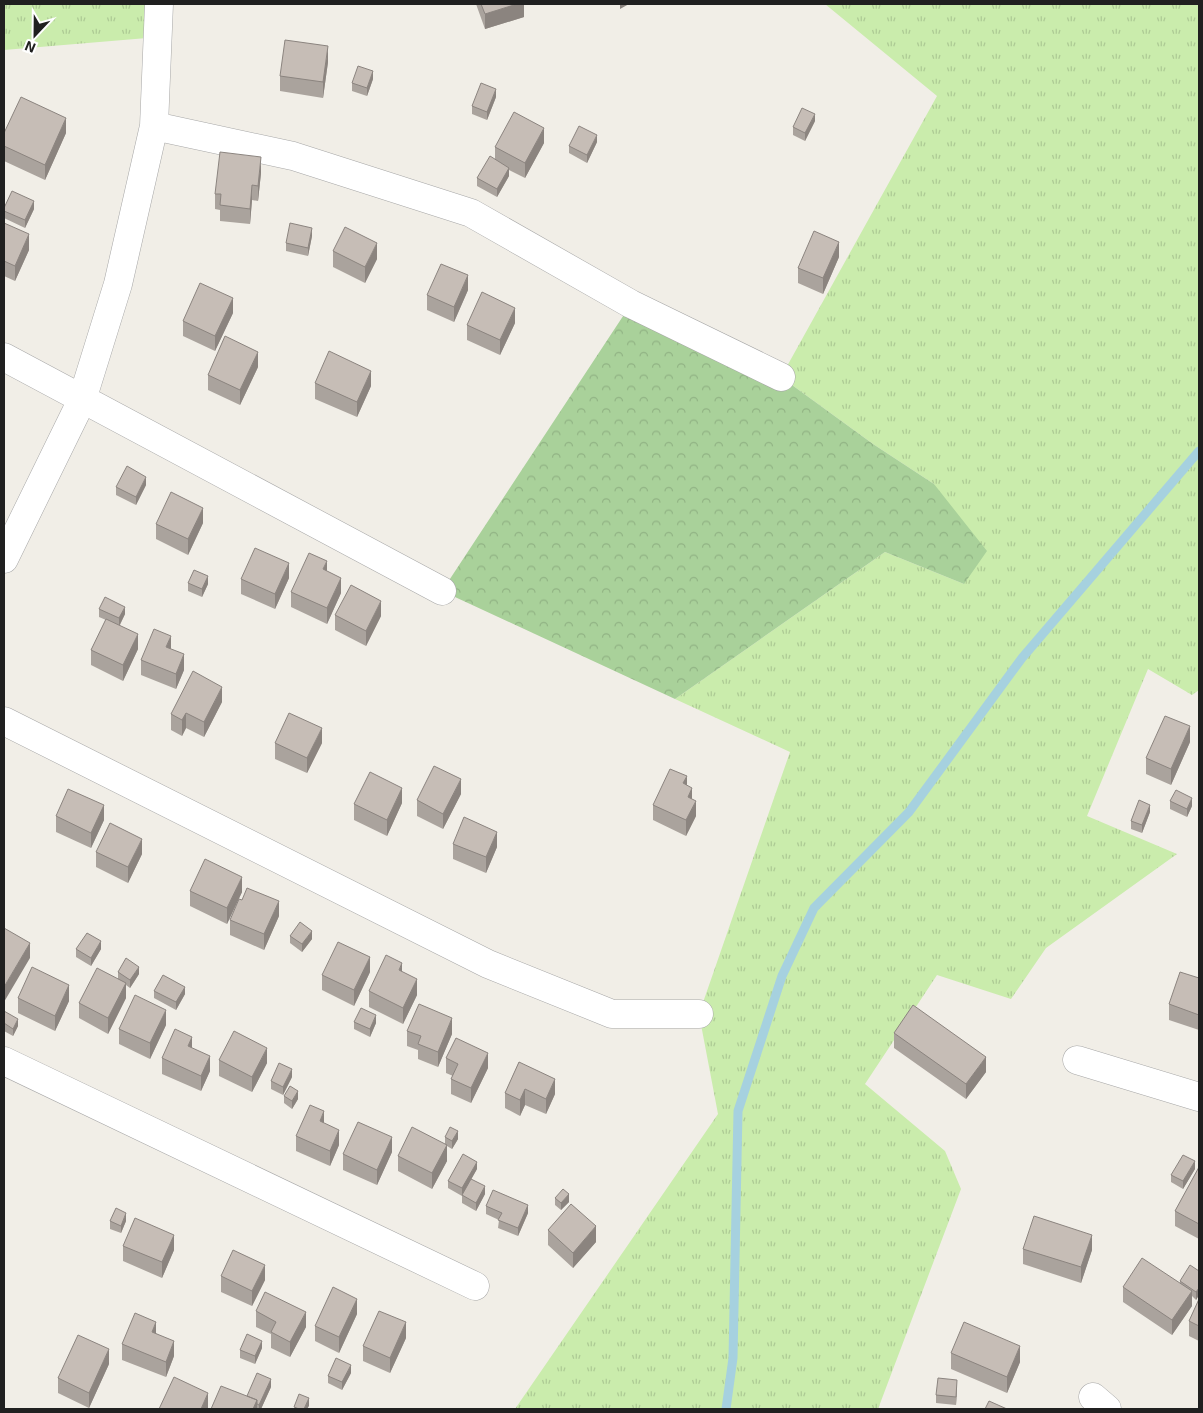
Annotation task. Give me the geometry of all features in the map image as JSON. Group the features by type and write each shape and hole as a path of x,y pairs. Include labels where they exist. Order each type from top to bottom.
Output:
{"street":[{"path":"4,559 82,400 118,284 154,126 159,4"},
{"path":"154,126 293,156 471,213 631,304 781,377"},
{"path":"4,357 442,591"},
{"path":"4,721 488,964 612,1014 699,1014"},
{"path":"1077,1060 1199,1097"},
{"path":"4,1061 475,1286"}],"green space":[{"path":"4,4 159,4 159,37 4,50"},
{"path":"825,4 1199,4 1199,690 1192,695 1148,669 1087,816 1177,854 1046,948 1011,999 937,975 865,1084 945,1151 961,1189 878,1409 515,1409 718,1114 699,1014 790,752 675,699 885,552 964,584 934,484 873,444 781,377 937,96"},
{"path":"631,304 781,377 873,444 934,484 987,551 964,584 885,552 675,699 442,591"}],"building":[{"path":"481,4 517,4 485,14"},
{"path":"285,40 328,46 323,82 280,76"},
{"path":"358,66 373,71 367,88 352,83"},
{"path":"481,83 496,89 487,112 472,106"},
{"path":"21,97 66,118 45,165 4,146 4,133"},
{"path":"802,108 815,114 805,133 793,127"},
{"path":"514,112 544,128 525,163 495,147"},
{"path":"579,126 597,135 587,155 569,146"},
{"path":"220,152 261,157 258,186 252,185 250,209 220,205 221,194 215,194"},
{"path":"490,156 509,168 497,189 477,178"},
{"path":"12,191 34,201 25,220 4,211"},
{"path":"4,223 29,234 15,266 4,261"},
{"path":"290,223 312,228 308,248 286,243"},
{"path":"345,227 377,243 365,267 333,251"},
{"path":"814,231 839,242 823,278 798,268"},
{"path":"441,264 468,275 454,307 427,295"},
{"path":"200,283 233,298 215,336 183,321"},
{"path":"482,292 515,308 500,340 467,325"},
{"path":"225,336 258,352 240,390 208,375"},
{"path":"329,351 371,371 357,402 315,383"},
{"path":"127,466 146,477 136,497 116,487"},
{"path":"171,492 203,508 188,539 156,524"},
{"path":"255,548 289,563 275,594 241,579"},
{"path":"309,553 327,561 323,569 341,578 327,608 291,592"},
{"path":"194,570 208,576 202,589 188,583"},
{"path":"351,585 381,601 366,631 335,615"},
{"path":"105,597 125,607 119,618 99,609"},
{"path":"106,619 138,634 123,665 91,650"},
{"path":"154,629 171,636 166,647 184,654 176,674 141,660"},
{"path":"193,671 222,687 204,722 186,713 182,720 171,714"},
{"path":"289,713 322,728 307,758 275,743"},
{"path":"1165,716 1190,726 1171,769 1146,758"},
{"path":"434,766 461,779 443,814 417,800"},
{"path":"670,769 687,776 683,783 692,788 688,797 696,801 686,820 653,805"},
{"path":"370,772 402,788 387,820 354,804"},
{"path":"68,789 104,805 91,833 56,816"},
{"path":"1176,790 1192,798 1187,809 1170,801"},
{"path":"1139,800 1150,805 1142,825 1131,821"},
{"path":"464,817 497,832 486,857 453,844"},
{"path":"110,823 142,839 128,867 96,852"},
{"path":"205,859 242,877 227,908 190,891"},
{"path":"247,888 279,901 264,934 230,920 239,899 242,900"},
{"path":"300,922 312,931 302,944 290,936"},
{"path":"4,928 30,943 4,987"},
{"path":"87,933 101,941 91,958 76,949"},
{"path":"338,942 370,957 354,990 322,975"},
{"path":"386,955 402,963 399,970 417,979 403,1008 369,991"},
{"path":"126,958 139,967 130,980 118,972"},
{"path":"32,967 69,985 55,1016 18,998"},
{"path":"97,968 126,983 108,1018 79,1003"},
{"path":"1180,972 1199,978 1199,1015 1169,1004"},
{"path":"163,975 185,987 176,1002 154,991"},
{"path":"135,995 166,1010 150,1043 119,1029"},
{"path":"419,1004 452,1018 438,1052 418,1044 421,1036 407,1031"},
{"path":"913,1005 986,1057 966,1084 894,1033"},
{"path":"361,1008 376,1015 370,1029 354,1022"},
{"path":"4,1011 18,1019 13,1029 4,1023"},
{"path":"175,1029 192,1037 188,1046 210,1056 201,1076 162,1058"},
{"path":"234,1031 267,1048 252,1077 219,1060"},
{"path":"456,1038 488,1053 471,1088 451,1079 458,1064 446,1058"},
{"path":"519,1062 555,1079 546,1099 525,1089 520,1100 505,1093"},
{"path":"279,1063 292,1069 283,1087 271,1081"},
{"path":"290,1086 298,1091 292,1101 284,1096"},
{"path":"310,1105 324,1111 320,1121 339,1130 330,1151 296,1136"},
{"path":"358,1122 392,1137 377,1170 343,1154"},
{"path":"412,1127 447,1145 432,1173 398,1156"},
{"path":"450,1127 458,1131 452,1141 445,1137"},
{"path":"463,1154 477,1162 462,1188 448,1181"},
{"path":"1183,1155 1195,1161 1183,1181 1171,1175"},
{"path":"1199,1167 1199,1224 1175,1211"},
{"path":"471,1179 485,1186 476,1203 462,1195"},
{"path":"563,1189 569,1194 561,1203 555,1198"},
{"path":"493,1190 528,1205 518,1228 498,1220 502,1213 486,1206"},
{"path":"571,1204 596,1226 573,1253 548,1230"},
{"path":"116,1208 126,1213 121,1226 110,1221"},
{"path":"1034,1216 1092,1235 1081,1267 1023,1249"},
{"path":"135,1218 174,1235 162,1262 123,1246"},
{"path":"233,1250 265,1265 252,1291 221,1276"},
{"path":"1142,1258 1192,1291 1172,1320 1123,1287"},
{"path":"1190,1265 1199,1271 1199,1288 1196,1292 1180,1281"},
{"path":"333,1287 357,1299 339,1337 315,1326"},
{"path":"265,1292 306,1312 290,1342 271,1332 276,1322 256,1311"},
{"path":"1199,1299 1199,1326 1189,1321"},
{"path":"379,1311 406,1322 390,1358 363,1346"},
{"path":"135,1313 156,1322 152,1332 174,1341 166,1362 122,1344"},
{"path":"964,1322 1020,1346 1007,1377 951,1353"},
{"path":"247,1334 262,1341 255,1356 240,1350"},
{"path":"78,1335 109,1349 89,1393 58,1378"},
{"path":"336,1358 351,1365 342,1382 328,1376"},
{"path":"257,1373 271,1379 259,1405 257,1400 247,1396"},
{"path":"174,1377 208,1393 201,1409 159,1409"},
{"path":"938,1378 957,1380 956,1397 936,1395"},
{"path":"221,1386 257,1400 253,1409 211,1409"},
{"path":"299,1394 309,1398 304,1409 294,1407"},
{"path":"989,1401 1007,1409 985,1409"}],"waterway":[{"path":"726,1409 733,1358 738,1111 782,976 814,908 909,812 1022,658 1199,451"}]}
